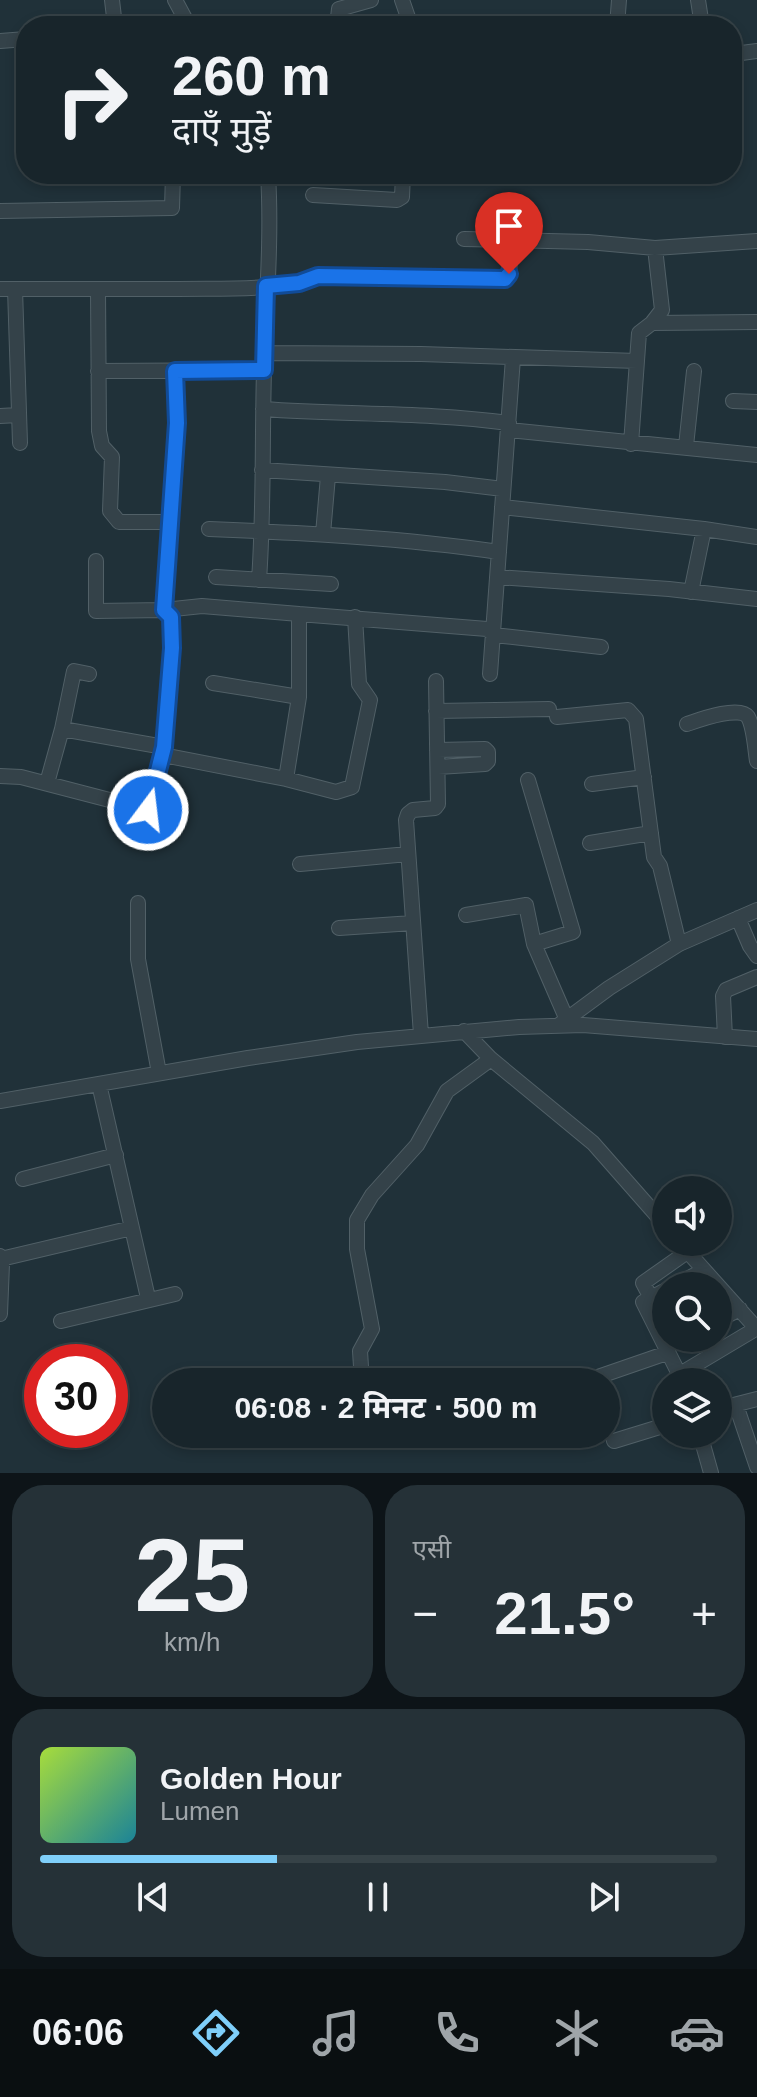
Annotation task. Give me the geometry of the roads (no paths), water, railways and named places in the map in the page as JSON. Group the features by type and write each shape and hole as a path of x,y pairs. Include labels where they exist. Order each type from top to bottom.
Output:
{"street":[{"path":"338,5 371,0"},
{"path":"0,211 172,208 173,184"},
{"path":"259,580 263,531 264,353 270,233 268,184"},
{"path":"313,195 397,200 402,197 403,184"},
{"path":"464,239 588,242 655,248 757,241"},
{"path":"20,443 16,350 7,289 266,286 299,283 318,276 505,279 509,274 511,246 517,241"},
{"path":"631,444 639,333 662,310 655,248"},
{"path":"98,290 99,431 102,446 112,457 110,511 119,522 171,522"},
{"path":"652,323 757,322"},
{"path":"0,351 16,350"},
{"path":"264,353 637,361"},
{"path":"490,674 513,358"},
{"path":"98,371 264,370"},
{"path":"149,837 148,810 163,751 172,648 171,617 164,610 177,423 175,371"},
{"path":"686,446 694,371"},
{"path":"733,401 757,402"},
{"path":"263,409 449,416 631,444 686,446 757,455"},
{"path":"0,416 18,415"},
{"path":"262,470 445,482 503,489"},
{"path":"323,534 328,476"},
{"path":"502,507 757,537"},
{"path":"209,529 323,534 499,552"},
{"path":"691,592 704,529"},
{"path":"96,561 96,611 202,606 487,629 494,635 601,647"},
{"path":"216,577 331,584"},
{"path":"497,577 757,599"},
{"path":"286,779 299,697 299,614"},
{"path":"62,729 336,792 352,787 370,700 359,684 355,617"},
{"path":"47,783 74,671 89,674"},
{"path":"421,1035 406,826 408,814 413,810 435,808 438,767 436,681"},
{"path":"213,683 299,697"},
{"path":"436,711 553,713 628,710 633,713 654,857 660,866 679,944"},
{"path":"687,724 734,711 743,712 749,718 757,761"},
{"path":"437,750 485,749 488,752 485,764 438,767"},
{"path":"0,776 21,777 148,810"},
{"path":"592,784 644,777"},
{"path":"528,780 573,932 534,944"},
{"path":"590,843 651,833"},
{"path":"300,864 408,854"},
{"path":"138,903 138,959 159,1073"},
{"path":"466,915 526,905 534,944 563,1023"},
{"path":"563,1023 609,988 679,944 757,910"},
{"path":"738,918 757,956"},
{"path":"339,928 413,923"},
{"path":"725,1037 723,996 726,990 757,977"},
{"path":"0,1101 248,1058 464,1031 563,1023 757,1039"},
{"path":"464,1031 491,1059 593,1143 652,1210"},
{"path":"361,1368 360,1351 372,1329 357,1249 357,1220 372,1195 417,1145 447,1091 491,1059"},
{"path":"99,1084 148,1298"},
{"path":"23,1179 116,1155"},
{"path":"0,1314 0,1258 132,1228"},
{"path":"673,1256 643,1283 651,1298 643,1302 675,1368"},
{"path":"691,1256 757,1328 696,1368"},
{"path":"700,1272 704,1270"},
{"path":"61,1321 175,1294"},
{"path":"732,1313 740,1309"},
{"path":"620,1369 667,1353"},
{"path":"732,1406 757,1399"},
{"path":"736,1405 757,1467"},
{"path":"620,1439 652,1429"},
{"path":"704,1448 711,1473"}]}
